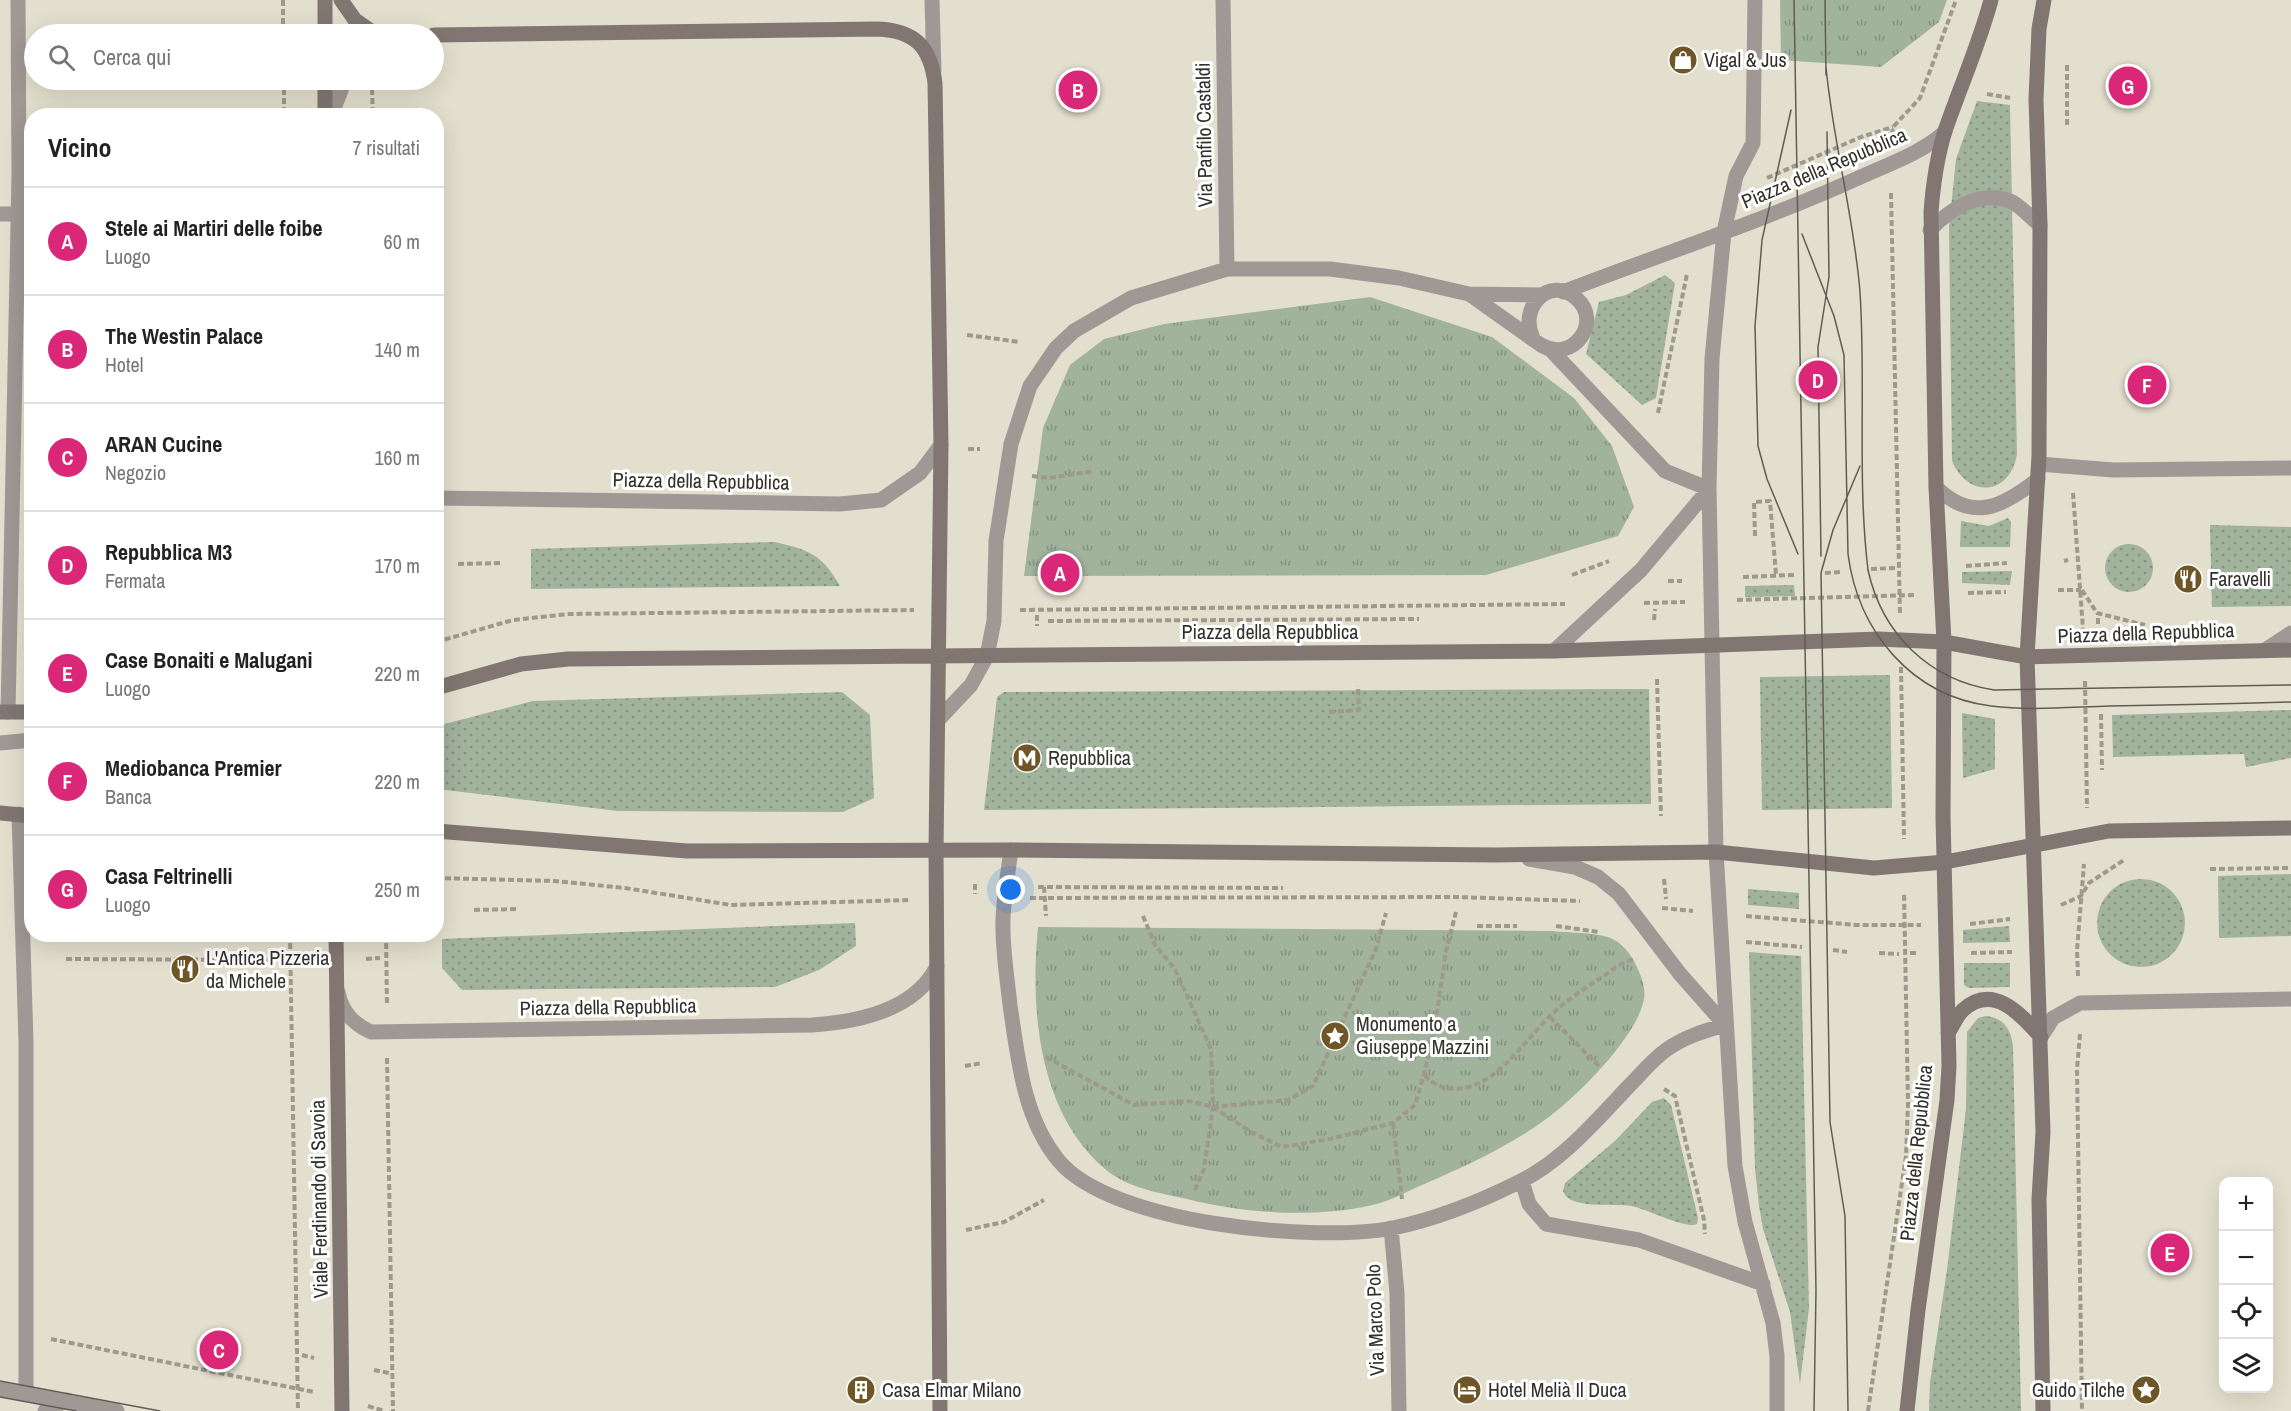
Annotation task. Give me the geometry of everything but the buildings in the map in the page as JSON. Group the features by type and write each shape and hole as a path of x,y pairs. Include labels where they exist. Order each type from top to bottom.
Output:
{"street":[{"path":"18,0 24,214 4,712 24,712"},
{"path":"325,0 325,24"},
{"path":"341,0 360,24"},
{"path":"932,0 941,445 936,850 940,1411"},
{"name":"Via Panfilo Castaldi","path":"1223,0 1227,268"},
{"path":"1755,0 1756,72 1753,143 1736,176 1724,232 1712,359 1709,489 1713,601 1716,852 1725,1025 1738,1192 1776,1340 1777,1411"},
{"path":"1945,132 1975,55 1991,0"},
{"name":"Piazza della Repubblica","path":"2043,1411 2039,1198 2043,1132 2027,657 2038,479 2040,225 2036,99 2039,29 2044,0"},
{"path":"444,35 898,30 924,47 932,60 935,83"},
{"path":"325,90 326,108"},
{"path":"334,108 341,90"},
{"name":"Piazza della Repubblica","path":"1907,1411 1918,1310 1947,1100 1944,642 1936,487 1930,230 1934,179 1945,132"},
{"name":"Piazza della Repubblica","path":"939,719 971,685 987,656 994,621 996,541 1005,477 1020,413 1038,373 1064,340 1117,305 1149,290 1227,268 1354,271 1399,278 1469,294 1543,295 1553,291 1563,292 1766,218 1892,165 1926,147 1945,132"},
{"path":"1930,230 1948,211 1980,198 2011,201 2040,225"},
{"path":"0,214 24,214"},
{"path":"1551,350 1572,347 1580,340 1587,324 1583,306 1577,298 1563,292"},
{"name":"Piazza della Repubblica","path":"1469,294 1551,350 1665,471 1709,489"},
{"path":"1533,338 1528,322 1530,310 1543,295"},
{"name":"Piazza della Repubblica","path":"444,498 840,504 881,500 920,473 941,445"},
{"path":"2038,464 2113,470 2291,468"},
{"path":"1936,487 1956,504 1972,509 2003,502 2021,493 2038,479"},
{"path":"1554,651 1641,570 1709,489"},
{"path":"2265,650 2291,633"},
{"name":"Piazza della Repubblica","path":"444,686 521,664 568,659 1554,651 1712,647 1821,639 1900,639 1944,642 2027,657 2291,650"},
{"path":"0,743 24,741"},
{"path":"0,813 24,815"},
{"path":"444,832 687,851 1011,850 1496,855 1716,852 1874,868 1945,862 2034,843 2109,831 2291,828"},
{"path":"1011,850 1004,898 1004,944 1017,1052 1025,1091 1037,1124 1046,1142 1067,1169 1099,1192 1181,1218 1272,1230 1391,1228 1451,1211 1522,1180 1576,1139 1665,1050 1692,1035 1725,1025"},
{"path":"1496,855 1575,867 1609,885 1628,904 1680,974 1725,1025"},
{"path":"26,942 26,1393"},
{"name":"Piazza della Repubblica","path":"336,942 337,986 347,1015 359,1027 371,1032 812,1025 854,1021 888,1010 924,986 937,966"},
{"name":"Viale Ferdinando di Savoia","path":"337,986 342,1411"},
{"path":"1948,1034 1963,1010 1977,1002 1992,999 2010,1005 2040,1038 2053,1018 2080,1004 2291,999"},
{"path":"1522,1180 1529,1204 1546,1224 1567,1230 1639,1240 1763,1284"},
{"name":"Via Marco Polo","path":"1391,1228 1397,1293 1399,1411"},
{"path":"0,1389 117,1411"},
{"path":"45,1411 67,1400"}],"path":[{"path":"283,0 284,24"},
{"path":"1731,193 1861,138 1893,127 1920,98 1956,0"},
{"path":"284,90 284,108"},
{"path":"372,90 373,108"},
{"path":"1979,93 2010,98"},
{"path":"1892,143 1893,127"},
{"path":"1868,1411 1906,1156 1908,1103 1891,184"},
{"path":"1658,413 1688,270"},
{"path":"964,334 1020,342"},
{"path":"1023,475 1049,478 1094,471"},
{"path":"1755,536 1754,502 1770,501 1776,575"},
{"path":"1572,575 1613,560"},
{"path":"1956,567 2018,562"},
{"path":"458,564 502,563"},
{"path":"1871,569 1895,568"},
{"path":"1825,573 1841,572"},
{"path":"1743,577 1794,575"},
{"path":"1633,603 2081,590 2097,613 2139,622 2148,627"},
{"path":"1012,610 1567,604"},
{"path":"1654,622 1655,609"},
{"path":"444,640 513,620 568,614 883,611"},
{"path":"1037,615 1037,626"},
{"path":"2098,618 2098,624"},
{"path":"1048,621 1419,619"},
{"path":"1656,679 1660,816"},
{"path":"1329,712 1359,710 1358,686"},
{"path":"2086,714 2086,768"},
{"path":"2101,714 2102,770"},
{"path":"2079,983 2078,950 2085,860"},
{"path":"2210,869 2291,868"},
{"path":"1663,875 1666,900"},
{"path":"444,878 555,880 625,888 731,905 889,901"},
{"path":"975,884 975,894"},
{"path":"1038,887 1283,888"},
{"path":"1044,887 1046,916"},
{"path":"2064,904 2081,896"},
{"path":"1030,898 1457,897 1628,904 1720,915 1856,925 1903,926 1985,924 2015,918"},
{"path":"474,910 518,909"},
{"path":"1040,1054 1134,1105 1189,1101 1213,1107 1251,1132 1282,1147 1330,1139 1393,1123 1415,1105 1435,1026 1446,951 1456,912"},
{"path":"1213,1107 1288,1100 1313,1086 1376,949 1386,913"},
{"path":"1143,916 1155,945 1175,969 1211,1049 1213,1107 1204,1168 1193,1195"},
{"path":"1477,926 1517,926"},
{"path":"1556,926 1599,932"},
{"path":"290,942 298,1411"},
{"path":"386,942 387,1006"},
{"path":"1746,942 1802,947"},
{"path":"1833,950 1847,952"},
{"path":"1964,953 2013,951"},
{"path":"1879,953 1899,954"},
{"path":"366,959 380,958"},
{"path":"66,959 278,960"},
{"path":"295,959 313,959"},
{"path":"1424,1074 1427,1079 1441,1087 1460,1090 1477,1084 1503,1067 1549,1016 1615,968 1633,959 1640,961"},
{"path":"1549,1016 1600,1067"},
{"path":"2081,1026 2077,1069 2082,1411"},
{"path":"386,1053 393,1411"},
{"path":"963,1066 982,1063"},
{"path":"1658,1088 1666,1089 1675,1096 1704,1220 1705,1234"},
{"path":"1391,1228 1403,1196 1393,1123"},
{"path":"966,1230 1004,1222 1044,1200"},
{"path":"26,1333 296,1388"},
{"path":"302,1355 317,1359"},
{"path":"374,1370 390,1373"}],"green space":[{"path":"1780,0 1947,0 1939,22 1881,67 1781,60"},
{"path":"1977,101 2010,105 2017,454 2013,468 2006,478 1998,485 1988,488 1978,487 1968,482 1952,461 1949,227 1956,159"},
{"path":"1665,275 1675,283 1656,398 1642,405 1586,354 1599,302 1626,295"},
{"path":"1370,297 1492,337 1574,398 1612,446 1634,507 1618,536 1486,575 1024,576 1043,428 1070,365 1104,339 1164,324"},
{"path":"2008,518 2011,522 2010,547 1960,547 1961,521 1989,526"},
{"path":"2210,525 2291,527 2291,606 2212,607"},
{"path":"775,542 813,555 827,567 840,586 531,589 531,549"},
{"path":"2124,544 2134,544 2146,551 2153,563 2153,573 2146,585 2134,592 2124,592 2109,581 2105,573 2105,563 2116,548"},
{"path":"2012,571 2010,585 1962,583 1962,572"},
{"path":"1794,585 1795,596 1745,597 1745,586"},
{"path":"1890,675 1892,808 1762,810 1760,677"},
{"path":"1649,689 1651,804 984,810 997,697 1004,692"},
{"path":"842,692 870,715 874,798 843,812 618,811 444,790 444,724 533,701"},
{"path":"2291,710 2291,758 2246,767 2244,754 2113,757 2112,715"},
{"path":"1962,713 1995,719 1995,769 1963,778"},
{"path":"2291,874 2291,936 2219,938 2218,876"},
{"path":"2141,879 2158,883 2172,892 2181,906 2185,923 2181,940 2172,954 2158,963 2141,967 2124,963 2110,954 2101,940 2097,923 2101,906 2110,892 2124,883"},
{"path":"1748,889 1799,893 1799,909 1748,905"},
{"path":"855,923 856,946 819,970 775,987 462,990 442,968 444,939"},
{"path":"2009,926 2010,942 1963,943 1963,930"},
{"path":"1038,927 1552,931 1594,934 1613,939 1628,952 1641,977 1644,999 1639,1014 1619,1047 1576,1094 1549,1117 1487,1155 1380,1203 1309,1213 1258,1211 1210,1204 1133,1185 1105,1169 1083,1146 1065,1119 1052,1089 1043,1057 1036,991"},
{"path":"1749,952 1801,956 1809,1308 1800,1384 1790,1312 1763,1229 1759,1206 1755,1169"},
{"path":"1964,963 2010,963 2010,987 1969,988 1964,985"},
{"path":"1986,1016 1998,1019 2006,1025 2013,1046 2021,1411 1929,1411 1930,1382 1947,1270 1966,1109 1967,1032 1978,1018"},
{"path":"1664,1098 1671,1105 1698,1218 1697,1224 1676,1222 1632,1206 1582,1203 1567,1197 1563,1191 1565,1183 1615,1141 1652,1102"}],"tram line":[{"path":"1794,0 1816,1291 1814,1411"},
{"path":"1825,0 1826,75"},
{"path":"1826,67 1860,292 1862,467 1868,570 1884,614 1897,633 1929,665 1970,685 1994,690 2291,685"},
{"path":"1791,110 1762,240 1755,326 1758,446 1767,479 1798,554"},
{"path":"1821,556 1818,347 1829,277 1827,132"},
{"path":"1802,234 1834,316 1844,355 1848,554 1854,582 1863,609 1893,655 1913,674 1936,689 1962,700 1991,706 2035,708 2291,702"},
{"path":"1848,1411 1845,1216 1830,1122 1821,573 1833,530 1860,466"},
{"path":"0,1381 160,1411"},
{"path":"0,1397 76,1411"}],"place":[{"name":"Vigal & Jus","path":"1683,60"},
{"name":"Casa Feltrinelli","path":"2128,86"},
{"name":"The Westin Palace","path":"1078,90"},
{"name":"Repubblica M3","path":"1818,380"},
{"name":"Mediobanca Premier","path":"2147,385"},
{"name":"Stele ai Martiri delle foibe","path":"1060,573"},
{"name":"Faravelli","path":"2188,579"},
{"name":"Repubblica","path":"1027,758"},
{"name":"L'Antica Pizzeria da Michele","path":"185,969"},
{"name":"Monumento a Giuseppe Mazzini","path":"1335,1036"},
{"name":"Case Bonaiti e Malugani","path":"2170,1253"},
{"name":"ARAN Cucine","path":"219,1350"},
{"name":"Casa Elmar Milano","path":"861,1390"},
{"name":"Hotel Melià Il Duca","path":"1467,1390"},
{"name":"Guido Tilche","path":"2146,1390"}]}
